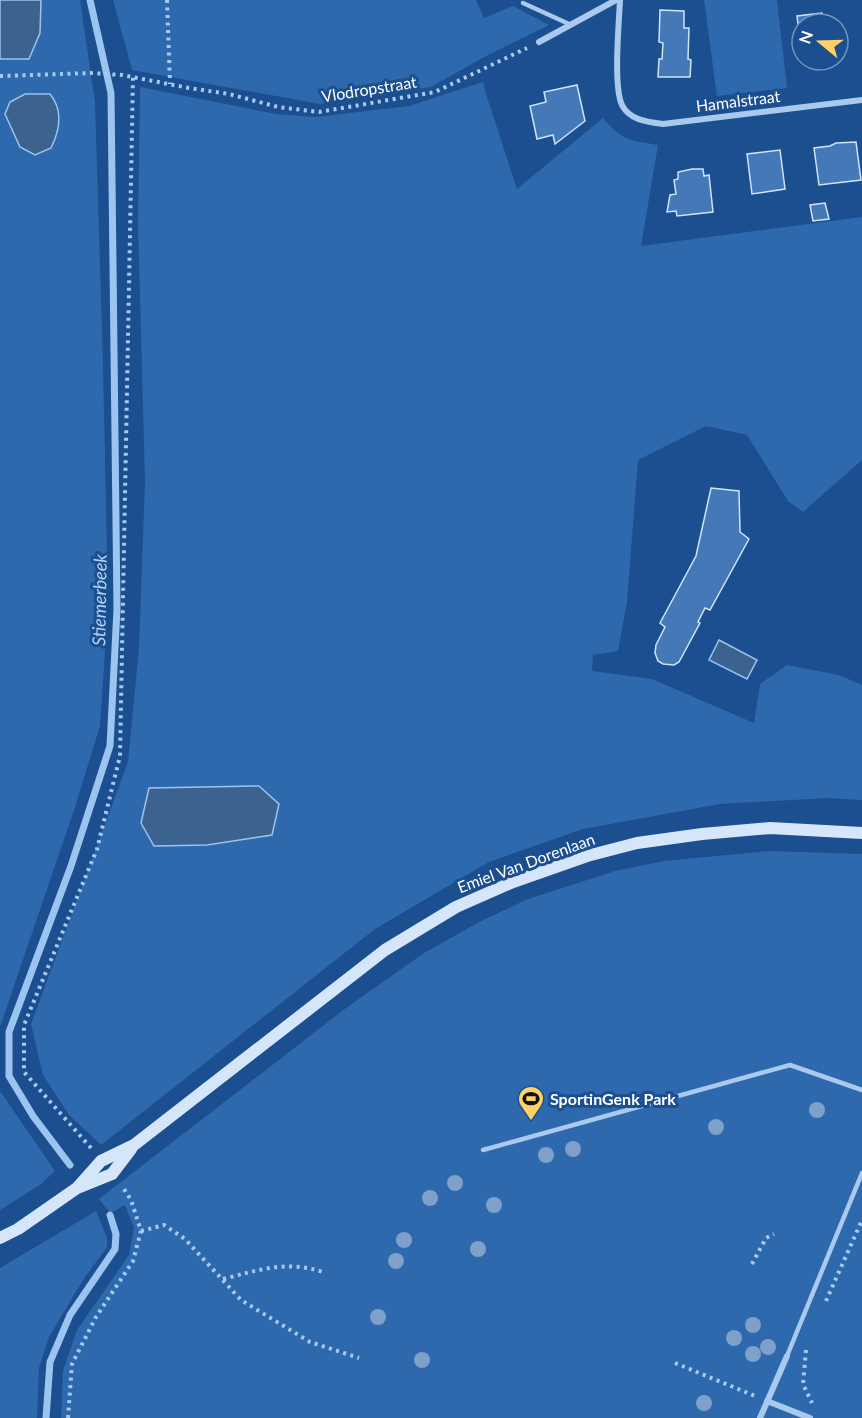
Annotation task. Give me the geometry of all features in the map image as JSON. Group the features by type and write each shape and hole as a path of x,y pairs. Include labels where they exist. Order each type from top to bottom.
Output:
{"street":[{"path":"539,42 569,24 618,0"},
{"name":"Hamalstraat","path":"618,0 618,85 622,106 638,120 663,124 862,99"},
{"name":"Emiel Van Dorenlaan","path":"0,1238 18,1229 77,1188 101,1161 134,1145 385,950 456,907 513,882 587,856 637,843 691,835 770,828 862,833"},
{"path":"760,1418 787,1356"},
{"path":"767,1401 810,1418"}],"lane":[{"path":"523,3 569,24"},
{"path":"483,1150 790,1065 862,1090"},
{"path":"787,1356 862,1173"}],"path":[{"path":"167,0 170,84"},
{"name":"Vlodropstraat","path":"0,76 89,73 133,76 229,94 278,107 319,112 435,92 539,42"},
{"path":"96,1153 24,1072 24,1025 97,849 120,756 133,76"},
{"path":"68,1418 72,1364 96,1317 133,1261 141,1231 130,1200 119,1182"},
{"path":"823,1308 862,1220"},
{"path":"141,1231 164,1225 185,1239 241,1300 310,1342 359,1358"},
{"path":"752,1264 766,1238 774,1234"},
{"path":"223,1280 278,1265 307,1267 323,1272"},
{"path":"805,1351 803,1384 816,1410"},
{"path":"675,1363 767,1401"}],"shaded area":[{"path":"0,0 41,0 40,33 29,59 0,59"},
{"path":"41,0 80,0 95,102 108,607 100,726 75,807 0,1027 0,59 29,59 40,33"},
{"path":"113,0 476,0 484,18 513,6 549,25 488,55 431,87 320,104 132,70"},
{"path":"704,0 777,0 787,88 717,96"},
{"path":"483,82 517,189 603,118 627,138 658,145 641,246 862,217 862,460 803,512 788,501 747,435 706,426 638,460 627,602 618,651 593,655 592,671 652,679 754,723 760,684 787,665 839,675 862,685 862,800 827,798 720,804 583,829 489,862 375,929 101,1145 69,1115 43,1075 31,1024 128,762 139,648 145,481 138,225 140,87 276,114 316,117 409,106"},
{"path":"25,94 50,94 58,113 58,127 51,148 35,155 20,147 5,114 10,102"},
{"path":"719,640 757,660 747,679 709,660"},
{"path":"259,786 279,804 272,835 207,845 154,846 141,823 149,788"},
{"name":"SportinGenk Park","path":"769,851 862,854 862,1418 61,1418 63,1371 77,1330 129,1255 134,1228 125,1205 110,1213 99,1199 346,1008 424,953 481,921 528,899 615,871 664,861"},
{"path":"0,1091 55,1171 41,1184 0,1210"},
{"path":"96,1211 107,1238 107,1247 83,1280 49,1337 39,1368 37,1418 0,1418 0,1268"}],"building":[{"path":"660,10 684,11 684,28 689,28 690,77 658,77 663,43 659,42"},
{"path":"577,85 585,121 555,144 553,135 537,139 530,106 546,102 544,92"},
{"path":"856,142 861,180 819,185 814,148 836,143"},
{"path":"780,150 785,189 752,194 747,154"},
{"path":"703,169 704,176 709,175 713,212 677,216 676,211 667,212 670,195 676,194 674,180 678,179 678,172"},
{"path":"825,203 829,219 813,221 810,205"},
{"path":"711,488 739,491 740,532 749,539 710,610 705,608 698,622 700,623 679,662 674,665 663,664 658,661 655,653 656,645 665,627 660,623 696,556"}],"waterway":[{"name":"Stiemerbeek","path":"70,1165 33,1116 9,1076 9,1032 71,866 110,746 117,609 111,93 90,0"},
{"name":"Stiemerbeek","path":"46,1418 50,1362 70,1315 115,1249 116,1234 110,1215"}],"place":[{"name":"SportinGenk Park","path":"531,1122"}]}
